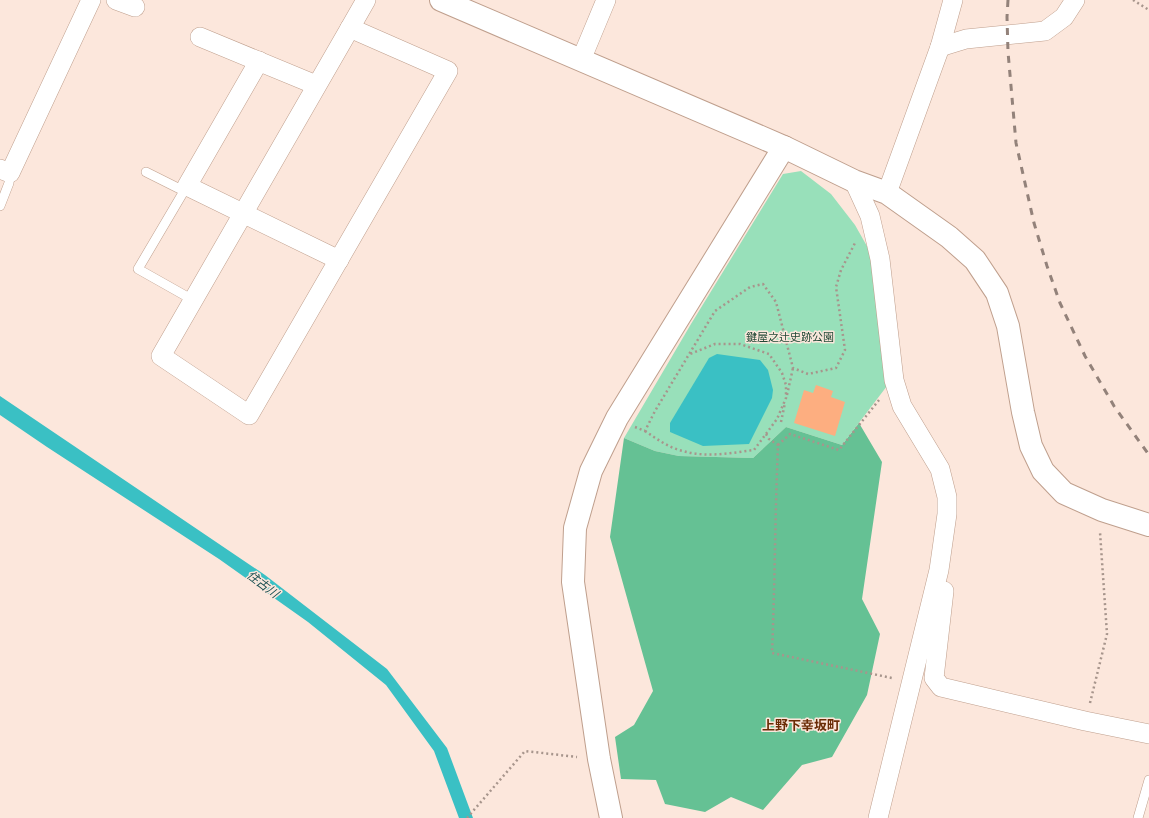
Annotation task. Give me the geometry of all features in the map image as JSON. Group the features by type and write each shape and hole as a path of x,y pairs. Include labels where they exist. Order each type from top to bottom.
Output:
{"street":[{"path":"5,171 91,0"},
{"path":"116,0 135,7"},
{"path":"350,28 448,71 249,415 161,356 366,0"},
{"path":"441,0 784,148 854,181 887,193 950,237 975,260 997,293 1008,326 1023,412 1031,446 1043,471 1064,493 1102,510 1149,525"},
{"path":"580,60 606,0"},
{"path":"887,193 940,46 953,0"},
{"path":"940,46 966,39 1045,31 1064,17 1075,0"},
{"path":"200,37 316,85"},
{"path":"259,61 185,189 243,213 339,260"},
{"path":"611,818 599,759 572,582 575,528 591,471 617,418 784,148"},
{"path":"854,181 870,216 880,259 894,380 902,406 940,469 947,497 947,514 939,570 878,818"},
{"path":"939,570 945,583 934,678 941,687 1085,721 1149,734"}],"lane":[{"path":"0,206 9,183 5,171"},
{"path":"146,172 185,189 138,269 193,300"},
{"path":"1138,818 1149,780"}],"path":[{"path":"1133,0 1149,10"},
{"path":"793,368 808,374 836,368 845,350 836,287 841,270 870,216"},
{"path":"645,432 655,411 715,311 750,287 763,284 776,302 793,368 781,422"},
{"path":"617,418 645,432 662,443 682,451 700,454 724,454 754,450 777,419 786,398 786,386 782,374 769,354 740,344 715,344 689,354"},
{"path":"894,380 839,450 790,434 778,445 772,653 911,682"},
{"path":"766,434 769,439 778,445"},
{"path":"1085,721 1107,634 1099,524 1102,510"},
{"path":"467,818 525,751 599,759"}],"green space":[{"name":"鍵屋之辻史跡公園","path":"801,171 831,194 855,225 872,255 887,386 842,445 786,427 753,458 679,456 655,451 624,438 691,324 783,174"},
{"path":"859,423 882,462 862,599 880,634 867,695 832,757 802,765 763,810 731,797 705,812 665,804 656,780 621,779 615,737 634,725 653,691 610,537 624,438 655,451 679,456 753,458 786,427 842,445"}],"water":[{"path":"717,354 760,360 768,370 773,390 772,398 749,444 703,446 670,432 670,423 709,358"},
{"name":"住古川","path":"0,396 265,575 387,669 447,748 473,818 459,818 434,751 386,685 308,622 219,559 0,415"}],"building":[{"path":"816,385 833,391 831,397 845,402 835,436 794,423 804,390 813,393"}],"railway":[{"path":"1008,0 1008,52 1016,143 1034,223 1047,266 1060,303 1085,356 1114,406 1149,455"}],"district":[{"name":"上野下幸坂町","path":"801,725"}]}
